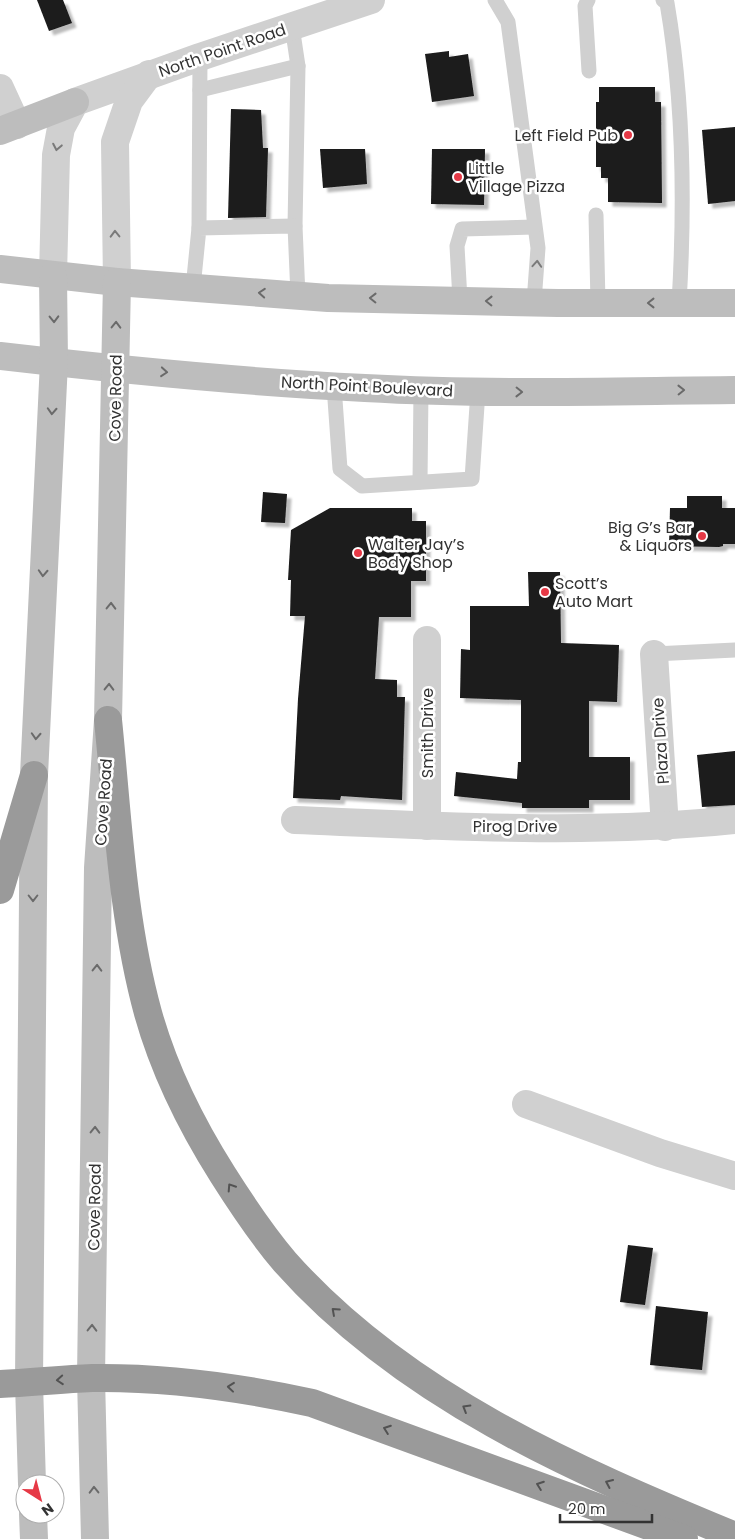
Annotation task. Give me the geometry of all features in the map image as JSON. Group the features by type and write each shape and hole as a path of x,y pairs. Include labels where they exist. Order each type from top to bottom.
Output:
{"highway":[{"path":"108,720 130,931 148,1015 173,1082 205,1146 247,1213 285,1262 335,1312 395,1361 463,1406 530,1445 605,1482 735,1536"},
{"path":"0,890 34,775"},
{"path":"0,1384 91,1378 175,1381 251,1390 312,1403 684,1539"}],"main road":[{"path":"9,128 75,102"},
{"path":"0,269 117,282 298,296 534,302 735,303"},
{"path":"32,1474 29,1383 34,775 54,362 53,276"},
{"name":"Cove Road","path":"95,1539 91,1378 98,868 108,720 117,282"},
{"name":"North Point Boulevard","path":"0,356 116,368 334,386 478,391 735,390"},
{"path":"33,1524 34,1539"}],"street":[{"name":"North Point Road","path":"75,102 149,74 370,0"},
{"name":"Cove Road","path":"117,282 116,142 129,101 149,74"},
{"path":"0,88 9,128"},
{"path":"53,276 56,155 61,128 75,102"},
{"name":"Smith Drive","path":"427,640 427,826"},
{"name":"Plaza Drive","path":"654,654 665,827"},
{"name":"Pirog Drive","path":"295,820 427,826 665,827 735,820"},
{"path":"526,1104 660,1153 735,1176"}],"lane":[{"path":"495,0 508,22 538,248 534,302"},
{"path":"588,0 585,6 589,71"},
{"path":"663,0 666,3 673,40 681,136 682,251 680,303"},
{"path":"292,26 298,66 295,226 298,296"},
{"path":"193,288 199,228 200,57"},
{"path":"200,90 298,66"},
{"path":"596,215 598,303"},
{"path":"199,228 295,226"},
{"path":"460,300 458,246 462,229 534,227"},
{"path":"334,386 340,469 362,486 472,479 478,391"},
{"path":"420,482 421,390"},
{"path":"654,654 735,650"}],"building":[{"path":"37,0 63,0 72,23 49,31"},
{"path":"449,51 449,57 468,54 474,96 432,102 425,54"},
{"name":"Left Field Pub","path":"599,87 655,87 655,102 661,102 662,203 608,202 608,178 601,178 601,167 596,167 596,102 599,102"},
{"path":"231,109 261,110 263,148 268,148 266,217 228,218"},
{"path":"735,127 735,201 708,204 702,130"},
{"path":"320,149 365,149 367,184 323,188"},
{"name":"Little Village Pizza","path":"432,149 485,149 484,205 431,204"},
{"path":"263,492 287,494 285,523 261,522"},
{"name":"Big G’s Bar & Liquors","path":"687,496 722,496 722,508 735,508 735,544 723,544 723,546 719,547 669,546 670,508 687,508"},
{"path":"330,508 412,508 412,521 426,521 426,581 411,581 411,617 379,617 375,679 397,680 397,697 405,697 402,800 341,796 340,800 293,798 298,699 305,616 290,616 291,580 288,580 291,530"},
{"path":"528,572 560,572 561,643 619,645 617,702 589,701 589,757 630,757 630,800 589,800 589,808 522,808 522,803 454,796 456,772 517,779 518,762 521,762 521,700 460,698 461,649 470,650 470,606 529,606"},
{"path":"735,751 735,805 702,807 697,755"},
{"path":"628,1245 653,1248 645,1305 620,1302"},
{"path":"656,1306 708,1312 702,1370 650,1365"}],"place":[{"name":"Left Field Pub","path":"628,135"},
{"name":"Little Village Pizza","path":"458,177"},
{"name":"Big G’s Bar & Liquors","path":"702,536"},
{"name":"Walter Jay’s Body Shop","path":"358,553"},
{"name":"Scott’s Auto Mart","path":"545,592"}]}
